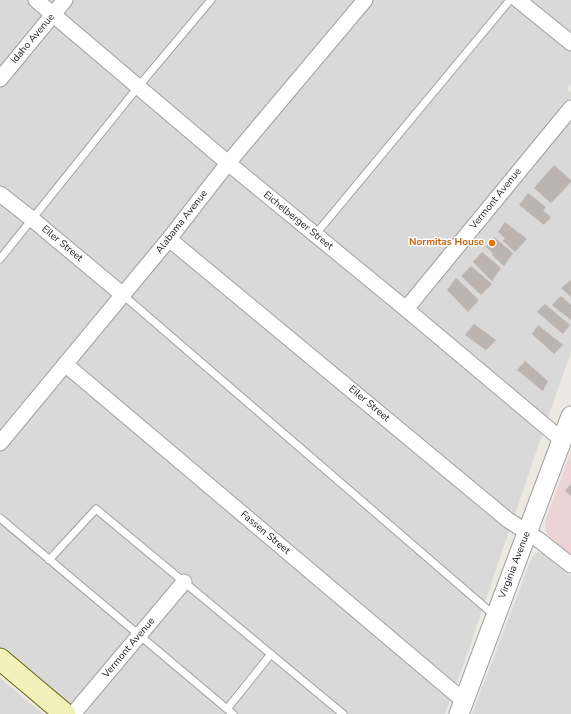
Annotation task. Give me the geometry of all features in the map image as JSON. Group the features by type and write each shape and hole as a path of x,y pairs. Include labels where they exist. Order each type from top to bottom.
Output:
{"main road":[{"path":"0,660 65,714"}],"street":[{"name":"Eichelberger Street","path":"36,0 228,163 406,309 562,440"},
{"name":"Idaho Avenue","path":"0,79 65,0"},
{"name":"Alabama Avenue","path":"0,444 169,239 228,163 365,0"},
{"path":"518,0 571,43"},
{"name":"Vermont Avenue","path":"406,309 571,108"},
{"name":"Eiler Street","path":"0,194 123,295"},
{"name":"Eiler Street","path":"169,239 508,520 548,546 571,565"},
{"name":"Fassen Street","path":"66,364 462,708"},
{"name":"Virginia Avenue","path":"462,708 571,416"},
{"name":"Vermont Avenue","path":"73,714 184,582"}],"lane":[{"path":"0,258 138,87 211,0"},
{"path":"315,235 510,0"},
{"path":"123,295 496,616"},
{"path":"50,560 96,509 343,714"},
{"path":"0,518 233,714"},
{"path":"227,709 271,654"}],"shaded area":[{"path":"0,0 571,0 571,84 567,88 571,93 571,353 461,672 445,714 76,714 0,651"},
{"path":"571,452 571,555 548,535 546,532 545,522"},
{"path":"538,552 544,554 571,576 571,714 472,714 532,557"},
{"path":"0,678 43,714 0,714"}],"building":[{"path":"554,165 571,180 571,182 551,203 534,188"},
{"path":"528,193 546,207 543,211 551,217 544,225 519,205"},
{"path":"505,222 527,239 515,252 503,241 505,238 498,232"},
{"path":"494,237 513,253 504,266 486,247"},
{"path":"482,252 501,268 492,281 473,262"},
{"path":"471,266 492,284 481,295 461,276"},
{"path":"456,278 479,300 468,312 447,290"},
{"path":"571,280 571,297 561,288"},
{"path":"561,296 571,305 571,320 552,305"},
{"path":"545,304 570,325 563,334 537,312"},
{"path":"474,324 496,340 486,350 465,335"},
{"path":"538,325 563,345 554,354 532,334"},
{"path":"525,361 548,381 543,391 517,370"},
{"path":"571,484 571,496 565,491"}],"place":[{"name":"Normitas House","path":"492,243"}]}
